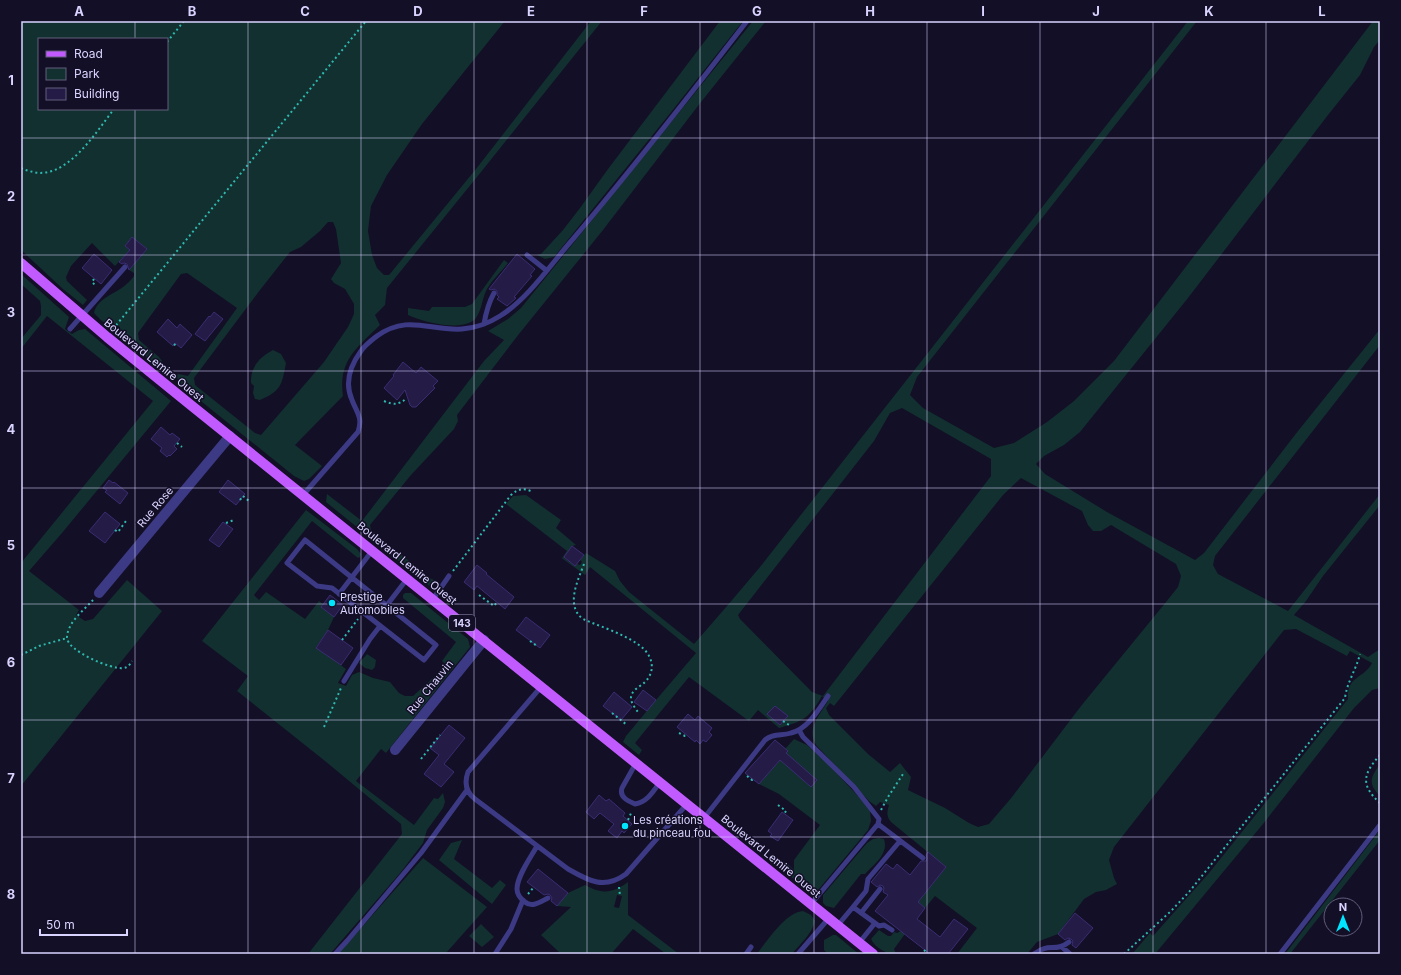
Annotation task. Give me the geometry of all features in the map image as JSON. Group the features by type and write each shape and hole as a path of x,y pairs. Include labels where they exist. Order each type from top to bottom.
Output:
{"main road":[{"name":"Boulevard Lemire Ouest","path":"21,263 107,337 873,954"}],"street":[{"name":"Rue Rose","path":"99,594 230,436"},
{"name":"Rue Chauvin","path":"395,750 484,640"}],"lane":[{"path":"303,495 358,432 361,424 359,415 349,393 348,384 349,373 362,350 385,330 395,326 407,324 462,329 472,328 484,324 515,307 591,218 747,21"},
{"path":"527,255 546,270"},
{"path":"70,329 125,267"},
{"path":"484,324 488,303 494,293"},
{"path":"305,540 436,645 424,660 339,594 332,588 317,586 287,562 305,540"},
{"path":"339,594 372,550"},
{"path":"433,600 449,576"},
{"path":"387,606 408,579"},
{"path":"344,681 370,639 380,626"},
{"path":"541,687 468,772 465,783 470,795 568,869 593,882 601,883 619,879 630,870 687,804"},
{"path":"704,818 765,740 773,735 786,734 799,730 810,721 828,696"},
{"path":"799,730 803,737 854,788 879,819 878,824 811,904"},
{"path":"636,763 622,788 621,792 623,797 635,804 641,803 646,800 660,782"},
{"path":"334,954 347,941 421,852 467,790"},
{"path":"878,824 924,858"},
{"path":"1280,954 1380,825"},
{"path":"838,925 866,891 868,879 900,841"},
{"path":"537,846 518,880 517,890 519,896 526,903 532,905 548,898"},
{"path":"861,913 880,890"},
{"path":"496,954 511,929 523,900"},
{"path":"853,907 879,926 884,925 892,930"},
{"path":"798,954 829,918"},
{"path":"859,943 875,923"},
{"path":"1034,954 1041,948 1058,948 1069,942"},
{"path":"746,954 751,947"},
{"path":"1062,947 1070,954"}],"path":[{"path":"168,41 184,21"},
{"path":"107,337 366,21"},
{"path":"21,168 34,173 45,173 72,160 113,110"},
{"path":"174,344 177,347"},
{"path":"384,401 396,404 407,398"},
{"path":"177,443 182,447"},
{"path":"449,576 511,495 520,489 526,489 533,492"},
{"path":"240,500 243,496 249,501"},
{"path":"226,523 234,520"},
{"path":"115,530 118,532 126,521"},
{"path":"581,564 584,565 576,585 574,598 574,604 578,615 583,619 624,636 639,645 646,650 651,659 651,674 644,683 633,692 631,696 638,712"},
{"path":"99,594 74,621 69,629 67,638 69,645 81,654 122,669 128,667 132,661"},
{"path":"479,595 494,606 497,602"},
{"path":"342,640 363,613"},
{"path":"21,655 39,646 67,638"},
{"path":"530,641 537,646"},
{"path":"1124,954 1171,911 1189,892 1345,698 1350,679 1355,670 1360,654"},
{"path":"324,728 344,681"},
{"path":"612,713 628,725"},
{"path":"679,733 688,736"},
{"path":"421,759 440,735"},
{"path":"1380,755 1368,772 1366,785 1369,792 1380,803"},
{"path":"877,816 903,774"},
{"path":"778,804 786,810 784,814"},
{"path":"924,950 928,954"}],"green space":[{"path":"21,21 505,21 422,124 387,175 371,206 368,231 372,255 377,268 384,275 389,275 476,169 591,21 602,21 387,288 385,305 375,315 380,325 357,348 346,364 343,373 343,396 295,445 322,466 309,479 304,481 294,476 181,385 176,376 178,374 188,376 237,308 187,273 181,274 138,333 139,340 162,361 160,365 156,365 121,335 119,332 120,327 115,324 106,323 94,313 98,304 123,287 134,276 134,273 129,270 147,249 132,237 125,246 130,250 115,266 92,243 71,266 66,277 67,281 87,300 83,305 63,289 21,250","holes":["328,222 333,222 336,229 341,263 331,279 334,283 345,289 354,304 354,314 348,327 324,362 261,435 255,433 195,385 194,378 290,252 301,247"]},
{"path":"720,21 743,21 554,257 545,259 537,255 541,254 563,230"},
{"path":"753,21 766,21 701,102 603,230 519,334 457,415 458,421 454,429 411,475 370,525 371,530 430,578 436,581 432,588 326,502 327,494 362,521 484,361 504,340 488,331 508,319 521,308"},
{"path":"1188,21 1197,21 917,377 910,395 923,408 994,448 1014,443 1047,422 1074,401 1114,361 1373,21 1380,21 1380,40 1374,47 1360,75 1188,298 1080,432 1064,445 1044,456 1036,464 1045,474 1107,512 1195,560 1204,553 1298,431 1380,329 1380,345 1215,556 1213,565 1218,574 1288,611 1380,494 1380,505 1294,615 1368,657 1380,649 1380,688 1372,690 1354,708 1263,824 1155,954 1132,954 1150,933 1153,936 1209,873 1348,699 1348,691 1353,681 1365,672 1372,663 1350,651 1347,656 1296,629 1284,630 1114,847 1109,860 1117,884 1106,890 1096,892 1084,899 1058,934 1037,942 1027,954 957,954 977,928 935,896 925,908 918,902 946,867 891,822 887,814 889,805 880,802 876,806 869,801 816,745 813,739 813,727 828,701 822,696 805,718 779,728 758,710 749,721 689,677 635,743 642,750 639,755 623,742 626,736 696,653 590,567 585,575 563,559 562,558 567,551 506,504 513,496 526,495 561,520 556,528 576,545 572,546 564,558 575,566 577,564 580,565 582,562 580,560 586,553 615,571 620,581 629,592 694,644 760,567","holes":["902,408 991,459 991,476 823,696 812,692 740,619 738,615 874,441 890,413","1021,478 1082,511 1088,525 1093,531 1101,531 1111,525 1176,564 1181,576 1178,587 1081,706 1012,797 989,824 978,827 945,808 908,790 911,777 900,763 890,772 868,754 829,715 826,708 830,703 834,706 1003,495","775,706 787,716 780,725 767,714"]},
{"path":"504,260 508,263 489,286 485,293 478,315 470,322 462,325 443,325 423,321 408,315 408,308 429,311 432,307 465,307 472,304"},
{"path":"21,274 69,317 65,329 72,334 79,330 85,329 171,401 29,571 79,610 76,615 85,621 93,619 127,580 162,611 21,786 21,563 153,401 47,316 21,349 21,339 41,315 41,306 40,301 21,284"},
{"path":"273,350 281,354 286,363 282,382 272,394 260,400 255,399 253,393 254,386 251,383 252,372 260,359"},
{"path":"306,510 357,549 361,554 360,557 358,558 312,521 254,595 259,600 266,592 305,619 319,601 323,604 321,607 334,617 328,630 316,647 346,669 338,683 346,686 352,675 359,672 373,678 390,682 399,693 405,696 413,696 435,676 445,664 442,661 456,642 403,598 405,593 411,593 468,639 470,647 386,753 381,749 356,781 414,825 434,798 438,799 443,793 445,802 443,808 427,830 423,843 401,872 330,954 308,954 402,834 401,824 237,691 248,676 202,641"},
{"path":"367,654 376,660 375,667 372,670 365,668 359,663"},
{"path":"794,739 807,745 825,761 870,811 871,821 868,830 814,893 810,892 775,864 780,860 788,864 794,870 794,860 820,825 779,794 759,784 788,751 785,749"},
{"path":"1380,764 1380,796 1373,787 1372,780 1374,773"},
{"path":"1380,830 1380,840 1335,897 1329,897"},
{"path":"873,839 884,839 885,844 883,854 880,858 865,874 861,874 834,908 826,906 823,903 823,895 867,843"},
{"path":"462,840 454,859 492,888 500,880 506,885 492,904 439,860 451,843"},
{"path":"423,858 487,907 446,953 338,954"},
{"path":"628,882 628,915 679,954 666,954 633,929 611,954 561,954 541,935 571,907 557,906 568,893 585,885 597,890 608,891 617,889","holes":["617,895 622,896 619,908 614,907"]},
{"path":"1323,904 1323,912 1290,954 1285,954"},
{"path":"803,911 811,915 815,921 809,935 792,954 757,954 777,928 790,916"},
{"path":"481,924 494,937 482,947 469,936"},
{"path":"879,930 888,936 891,936 894,932 897,933 901,931 905,934 894,949 896,954 882,950 875,945 871,939"},
{"path":"836,935 859,954 828,954 824,950 824,940"}],"building":[{"path":"132,237 147,249 129,270 127,264 122,264 119,262 130,250 125,246"},
{"path":"94,254 112,270 101,284 82,268"},
{"path":"517,254 535,269 530,275 532,276 514,297 516,298 507,306 497,299 499,297 497,295 497,291 494,289 489,289"},
{"path":"214,312 223,319 205,341 195,334"},
{"path":"168,319 177,328 180,324 192,335 181,348 175,343 173,346 157,332"},
{"path":"403,362 416,373 421,367 438,381 433,386 435,388 416,407 412,407 410,405 405,390 397,400 384,388"},
{"path":"161,427 170,435 172,433 180,439 174,446 177,449 167,457 160,451 162,448 151,439"},
{"path":"109,480 128,493 120,504 105,492 107,490 103,488"},
{"path":"228,480 245,494 236,505 219,492"},
{"path":"105,512 120,524 105,543 89,531"},
{"path":"223,522 233,529 219,547 209,540"},
{"path":"572,546 584,555 575,566 564,557"},
{"path":"477,565 514,597 505,609 477,586 474,590 464,582"},
{"path":"330,595 343,605 334,617 321,607"},
{"path":"526,617 550,635 540,648 516,630"},
{"path":"328,630 353,648 341,665 316,648"},
{"path":"643,690 656,700 647,711 634,702"},
{"path":"614,692 632,707 621,720 603,706"},
{"path":"775,706 788,716 780,725 767,714"},
{"path":"688,714 695,720 698,716 712,728 709,732 712,735 706,742 703,740 700,744 696,740 695,742 677,727"},
{"path":"449,725 465,738 444,764 454,772 441,787 424,774 439,755 430,748"},
{"path":"775,740 788,751 786,753 817,780 811,787 780,760 759,784 745,773"},
{"path":"599,795 606,801 609,799 625,813 623,816 632,824 624,833 622,831 617,838 608,831 614,824 600,813 594,819 586,812"},
{"path":"782,812 793,820 778,841 770,836 772,834 768,831"},
{"path":"928,852 946,867 918,902 925,908 917,919 940,937 954,919 968,929 948,954 930,954 875,911 888,895 883,892 883,886 880,885 877,887 871,882 886,864 893,869 897,864 910,875 921,861 926,861 926,855"},
{"path":"538,869 568,893 557,906 551,901 552,898 550,895 544,895 527,882"},
{"path":"1075,913 1093,928 1076,948 1072,945 1073,941 1071,939 1068,938 1065,940 1058,934"}],"place":[{"name":"Prestige Automobiles","path":"332,603"},
{"name":"Les créations du pinceau fou","path":"625,826"}]}
